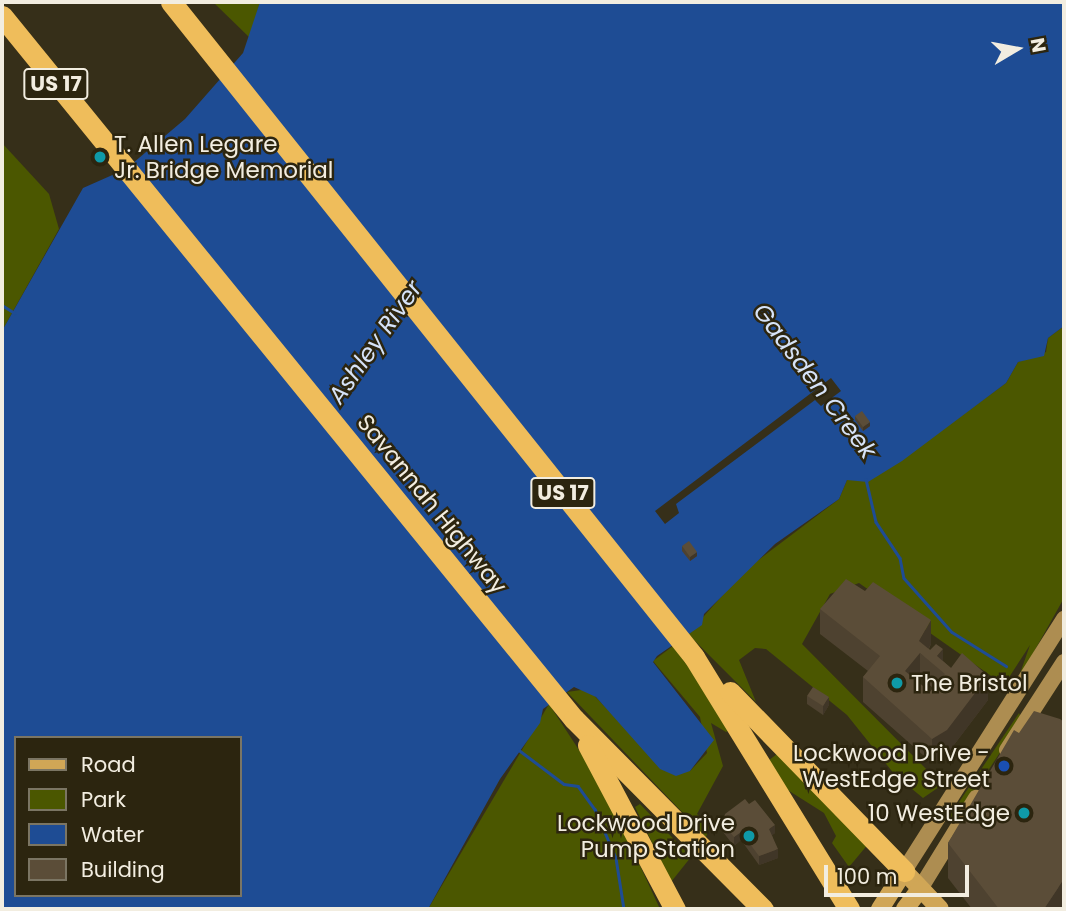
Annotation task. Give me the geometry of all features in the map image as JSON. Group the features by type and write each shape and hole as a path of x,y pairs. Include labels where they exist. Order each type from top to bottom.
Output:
{"highway":[{"name":"US 17","path":"172,2 694,657 755,750 849,909"},
{"name":"Savannah Highway","path":"2,16 571,716 697,846 764,909"},
{"path":"694,657 904,871"},
{"path":"571,716 670,903"}],"main road":[{"path":"880,909 1064,619"},
{"path":"905,909 1064,662"},
{"path":"1012,700 1031,713"},
{"path":"937,820 954,831"},
{"path":"904,871 940,909"}],"green space":[{"path":"213,2 260,2 250,38"},
{"path":"2,143 49,194 59,229 2,331"},
{"path":"1064,326 1064,598 1017,682 1030,645 1004,685 859,583 830,594 802,644 942,785 923,798 895,775 847,715 766,649 755,648 739,660 756,702 688,634 745,570 839,499 847,480 923,444 1006,383 1018,362 1046,352 1048,338"},
{"path":"673,646 733,728 726,732 711,723 723,766 697,814 710,826 706,837 567,692 588,689 630,733 690,771 707,753 700,717 653,661"},
{"path":"549,704 605,790 660,909 428,909"},
{"path":"1019,713 1022,719 957,818 949,817"},
{"path":"777,754 869,843 849,867 832,843 836,836 824,813 756,770"},
{"path":"640,804 691,857 671,882 635,807"}],"water":[{"name":"Ashley River","path":"260,2 1064,2 1064,326 1048,338 1044,356 1018,362 1006,383 902,461 868,482 847,480 839,499 775,544 704,614 702,625 657,656 653,662 714,740 690,771 676,776 660,769 596,697 574,687 543,709 540,723 500,779 428,909 2,909 2,331 83,188 126,169 185,119 243,53"}],"pier":[{"path":"831,378 841,391 821,406 815,400 676,504 679,513 665,524 655,511"}],"building":[{"path":"862,411 870,422 863,427 855,416"},
{"path":"689,541 697,552 690,557 682,546"},
{"path":"846,579 865,591 873,582 931,620 919,641 930,650 936,644 943,649 937,656 951,668 962,653 988,676 947,730 932,739 863,677 880,656 820,609","holes":["920,653 945,674 930,692 905,671"]},
{"path":"813,687 829,697 823,706 807,696"},
{"name":"10 WestEdge","path":"1034,711 1064,722 1064,879 1044,909 999,909 948,843 1014,730 1019,733"},
{"name":"Lockwood Drive Pump Station","path":"745,799 749,804 755,800 775,825 769,829 778,849 759,856 741,832 734,837 723,824 725,814"}],"waterway":[{"path":"2,305 15,313"},
{"name":"Gadsden Creek","path":"866,479 876,522 900,558 904,578 952,632 1006,666"},
{"path":"519,750 564,784 578,786 595,809 616,858 624,909"}],"place":[{"name":"T. Allen Legare Jr. Bridge Memorial","path":"100,157"},
{"name":"The Bristol","path":"897,683"},
{"name":"Lockwood Drive - WestEdge Street","path":"1004,766"},
{"name":"10 WestEdge","path":"1024,813"},
{"name":"Lockwood Drive Pump Station","path":"749,836"}]}
